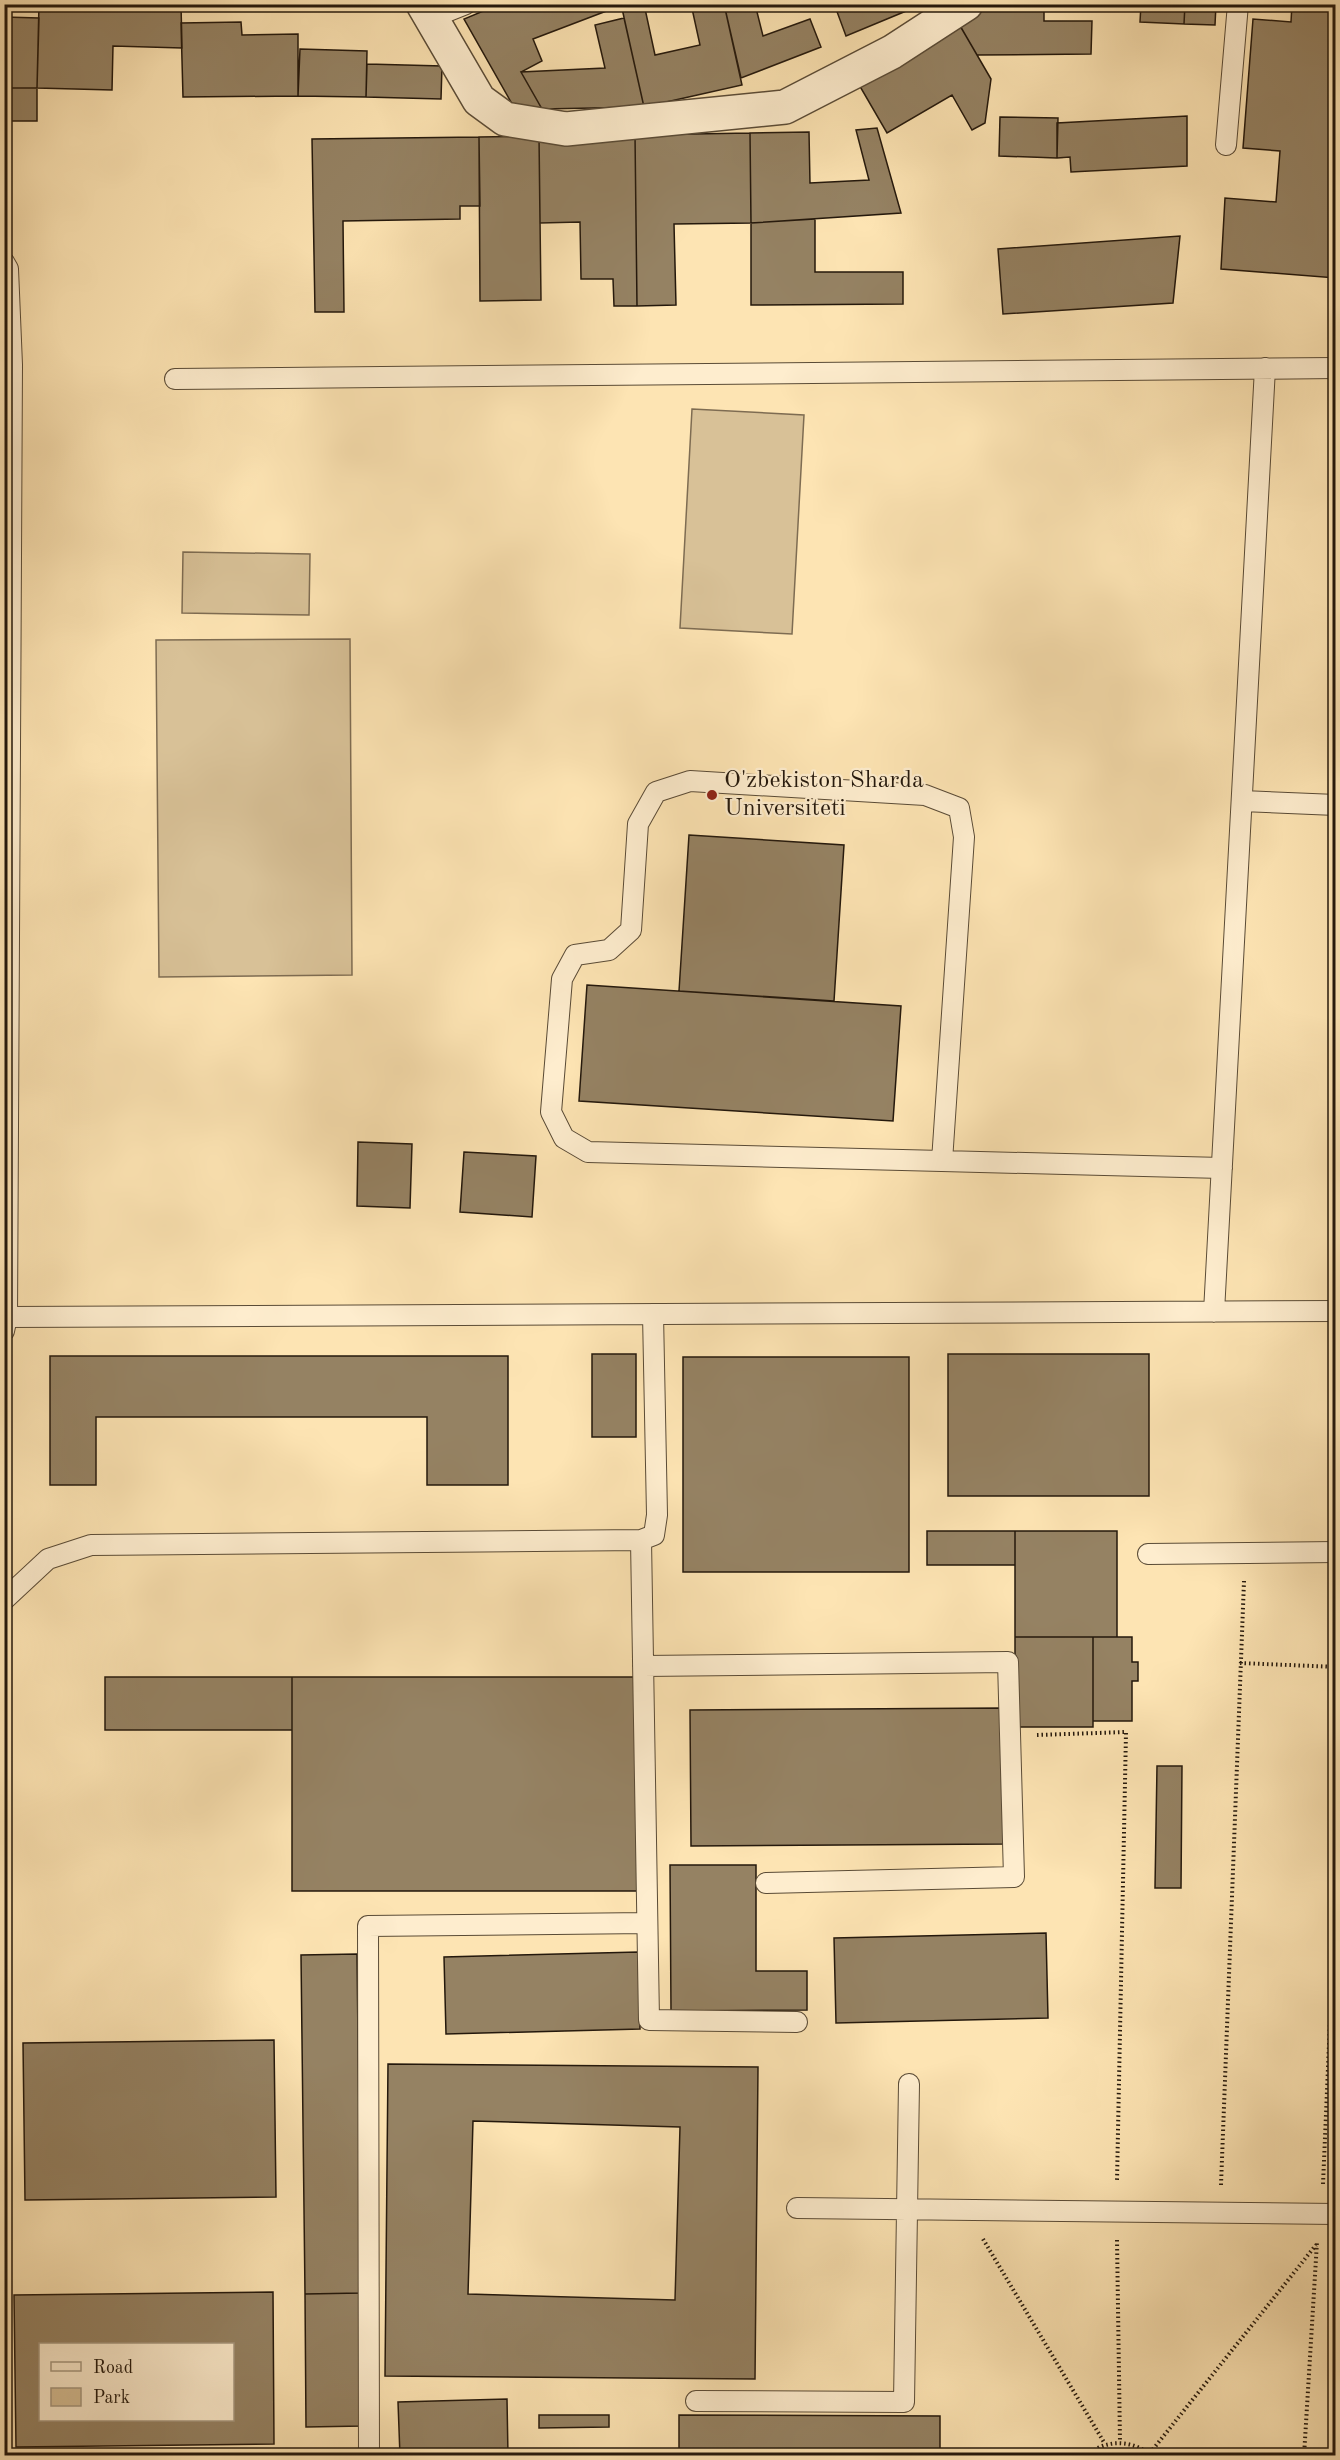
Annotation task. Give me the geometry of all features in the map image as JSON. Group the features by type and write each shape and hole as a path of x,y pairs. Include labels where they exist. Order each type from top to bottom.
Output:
{"street":[{"path":"427,11 478,100 505,119 566,129 785,107 892,52 966,4"}],"lane":[{"path":"427,11 466,4"},
{"path":"1226,145 1238,4"},
{"path":"4,262 8,269 12,364 6,1324 653,1314 1335,1311"},
{"path":"1214,1312 1265,368"},
{"path":"175,378 1335,368"},
{"path":"942,1161 964,837 959,808 925,795 690,781 656,792 638,824 631,930 609,950 575,955 562,979 551,1112 564,1138 588,1152 942,1161 1222,1168"},
{"path":"1242,801 1335,805"},
{"path":"4,1600 48,1559 91,1545 641,1540 654,1535 657,1515 653,1314"},
{"path":"641,1540 649,2020 797,2022"},
{"path":"1148,1554 1335,1552"},
{"path":"643,1666 1008,1662 1014,1877 766,1882"},
{"path":"369,2456 368,1926 647,1923"},
{"path":"696,2401 904,2402 909,2084"},
{"path":"797,2208 1328,2214"}],"path":[{"path":"1220,2213 1245,1553"},
{"path":"1240,1663 1335,1668"},
{"path":"1010,1736 1126,1732 1117,2211 1120,2442"},
{"path":"1304,2456 1317,2244 1328,2214 1335,1882"},
{"path":"966,2210 1105,2444"},
{"path":"1087,2456 1105,2444 1120,2442 1136,2445 1151,2454 1323,2236"}],"green space":[{"path":"692,409 804,415 792,634 680,628"},
{"path":"183,552 310,554 309,615 182,613"},
{"path":"350,639 352,975 159,977 156,640"}],"building":[{"path":"39,4 181,4 182,48 113,46 112,90 37,88"},
{"path":"500,4 616,4 617,7 533,39 542,61 521,72 542,109 515,109 464,19"},
{"path":"621,4 644,4 655,55 700,45 691,4 724,4 742,85 644,107"},
{"path":"724,4 755,4 763,36 810,19 821,47 741,78"},
{"path":"847,4 909,4 911,9 846,36 836,9"},
{"path":"992,4 1044,4 1044,21 1092,21 1091,54 977,55 959,24"},
{"path":"1141,4 1185,4 1184,24 1140,22"},
{"path":"1185,4 1216,4 1215,25 1184,24"},
{"path":"1292,4 1336,4 1336,278 1221,269 1225,198 1276,202 1280,151 1243,148 1253,19 1291,22"},
{"path":"4,17 39,18 37,88 4,88"},
{"path":"624,18 644,107 542,109 521,72 605,68 595,25"},
{"path":"241,22 242,35 298,34 298,96 183,97 181,23"},
{"path":"959,24 991,79 985,123 972,130 952,95 887,133 858,83"},
{"path":"300,49 367,51 366,97 298,96"},
{"path":"367,64 442,66 441,99 366,97"},
{"path":"4,88 37,88 37,121 4,121"},
{"path":"1187,116 1187,166 1071,172 1070,157 1057,158 1057,123"},
{"path":"1000,117 1058,118 1057,158 999,156"},
{"path":"877,128 901,213 751,223 750,133 809,132 810,183 869,180 856,130"},
{"path":"750,133 751,223 674,224 676,305 637,306 635,135"},
{"path":"635,135 637,306 614,306 613,279 581,279 580,222 540,223 539,136"},
{"path":"539,136 541,300 480,301 479,137"},
{"path":"479,137 480,206 460,206 460,219 343,221 344,312 315,312 312,139"},
{"path":"815,219 815,272 903,272 903,304 751,305 751,223"},
{"path":"1180,236 1173,303 1003,314 998,249"},
{"path":"689,835 844,845 834,1001 679,991"},
{"path":"587,985 901,1006 893,1121 579,1101"},
{"path":"358,1142 412,1144 410,1208 357,1206"},
{"path":"464,1152 536,1156 532,1217 460,1212"},
{"path":"592,1354 636,1354 636,1437 592,1437"},
{"path":"948,1354 1149,1354 1149,1496 948,1496"},
{"path":"50,1356 508,1356 508,1485 427,1485 427,1417 96,1417 96,1485 50,1485"},
{"path":"683,1357 909,1357 909,1572 683,1572"},
{"path":"927,1531 1015,1531 1015,1565 927,1565"},
{"path":"1015,1531 1117,1531 1117,1637 1015,1637"},
{"path":"1015,1637 1093,1637 1093,1727 1015,1727"},
{"path":"1093,1637 1132,1637 1132,1662 1138,1662 1138,1681 1132,1681 1132,1721 1093,1721"},
{"path":"105,1677 292,1677 292,1730 105,1730"},
{"path":"292,1677 638,1677 638,1891 292,1891"},
{"path":"1002,1708 1003,1844 691,1846 690,1710"},
{"path":"1157,1766 1182,1766 1181,1888 1155,1888"},
{"path":"670,1865 756,1865 756,1971 807,1971 807,2010 671,2011"},
{"path":"1046,1933 1048,2018 836,2023 834,1938"},
{"path":"638,1952 640,2029 446,2034 444,1957"},
{"path":"357,1954 361,2293 305,2294 301,1955"},
{"path":"274,2040 276,2197 25,2200 23,2043"},
{"path":"388,2064 758,2067 755,2379 385,2376","holes":["473,2121 680,2127 675,2300 468,2294"]},
{"path":"273,2292 274,2444 16,2447 14,2295"},
{"path":"361,2293 363,2426 306,2427 305,2294"},
{"path":"507,2399 508,2456 400,2456 398,2402"},
{"path":"539,2415 609,2415 609,2427 539,2428"},
{"path":"679,2415 940,2416 940,2456 679,2456"}],"place":[{"name":"O'zbekiston Sharda Universiteti","path":"712,795"}]}
